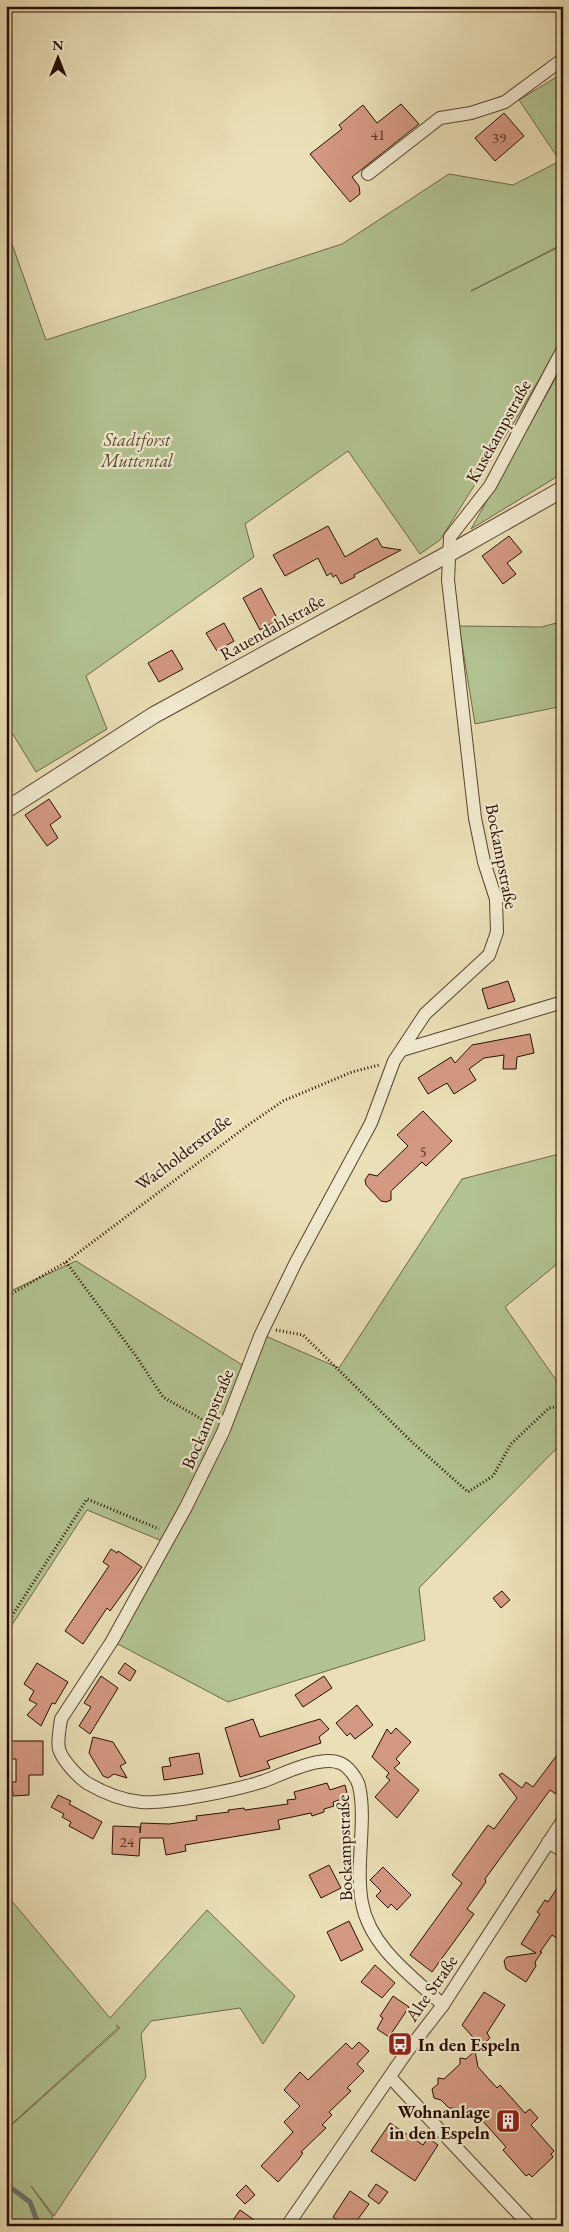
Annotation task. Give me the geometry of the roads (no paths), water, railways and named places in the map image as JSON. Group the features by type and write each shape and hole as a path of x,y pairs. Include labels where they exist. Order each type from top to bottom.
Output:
{"street":[{"path":"368,174 440,118 471,113 505,102 563,59"},
{"name":"Kusekampstraße","path":"448,554 450,537 490,486 563,350"},
{"name":"Rauendahlstraße","path":"6,810 154,715 563,489"},
{"name":"Bockampstraße","path":"443,2005 388,1954 370,1929 362,1904 359,1867 358,1783 345,1767 339,1763 320,1761 256,1783 189,1796 142,1802 127,1800 102,1792 78,1777 59,1750 61,1718 112,1641 172,1534 224,1432 264,1327 296,1262 371,1123 394,1061 425,1014 489,956 497,932 496,899 484,862 475,818 448,580 448,554"},
{"path":"402,1050 563,1002"},
{"name":"Alte Straße","path":"287,2226 390,2076 443,2005 563,1820"},
{"path":"548,1842 563,1851"},
{"path":"390,2076 530,2226"}],"waterway":[{"path":"6,2184 30,2202 39,2226"}],"place":[{"name":"In den Espeln","path":"400,2044"},
{"name":"Wohnanlage in den Espeln","path":"508,2121"}],"park label":[{"name":"Stadtforst Muttental","path":"137,449"}]}
